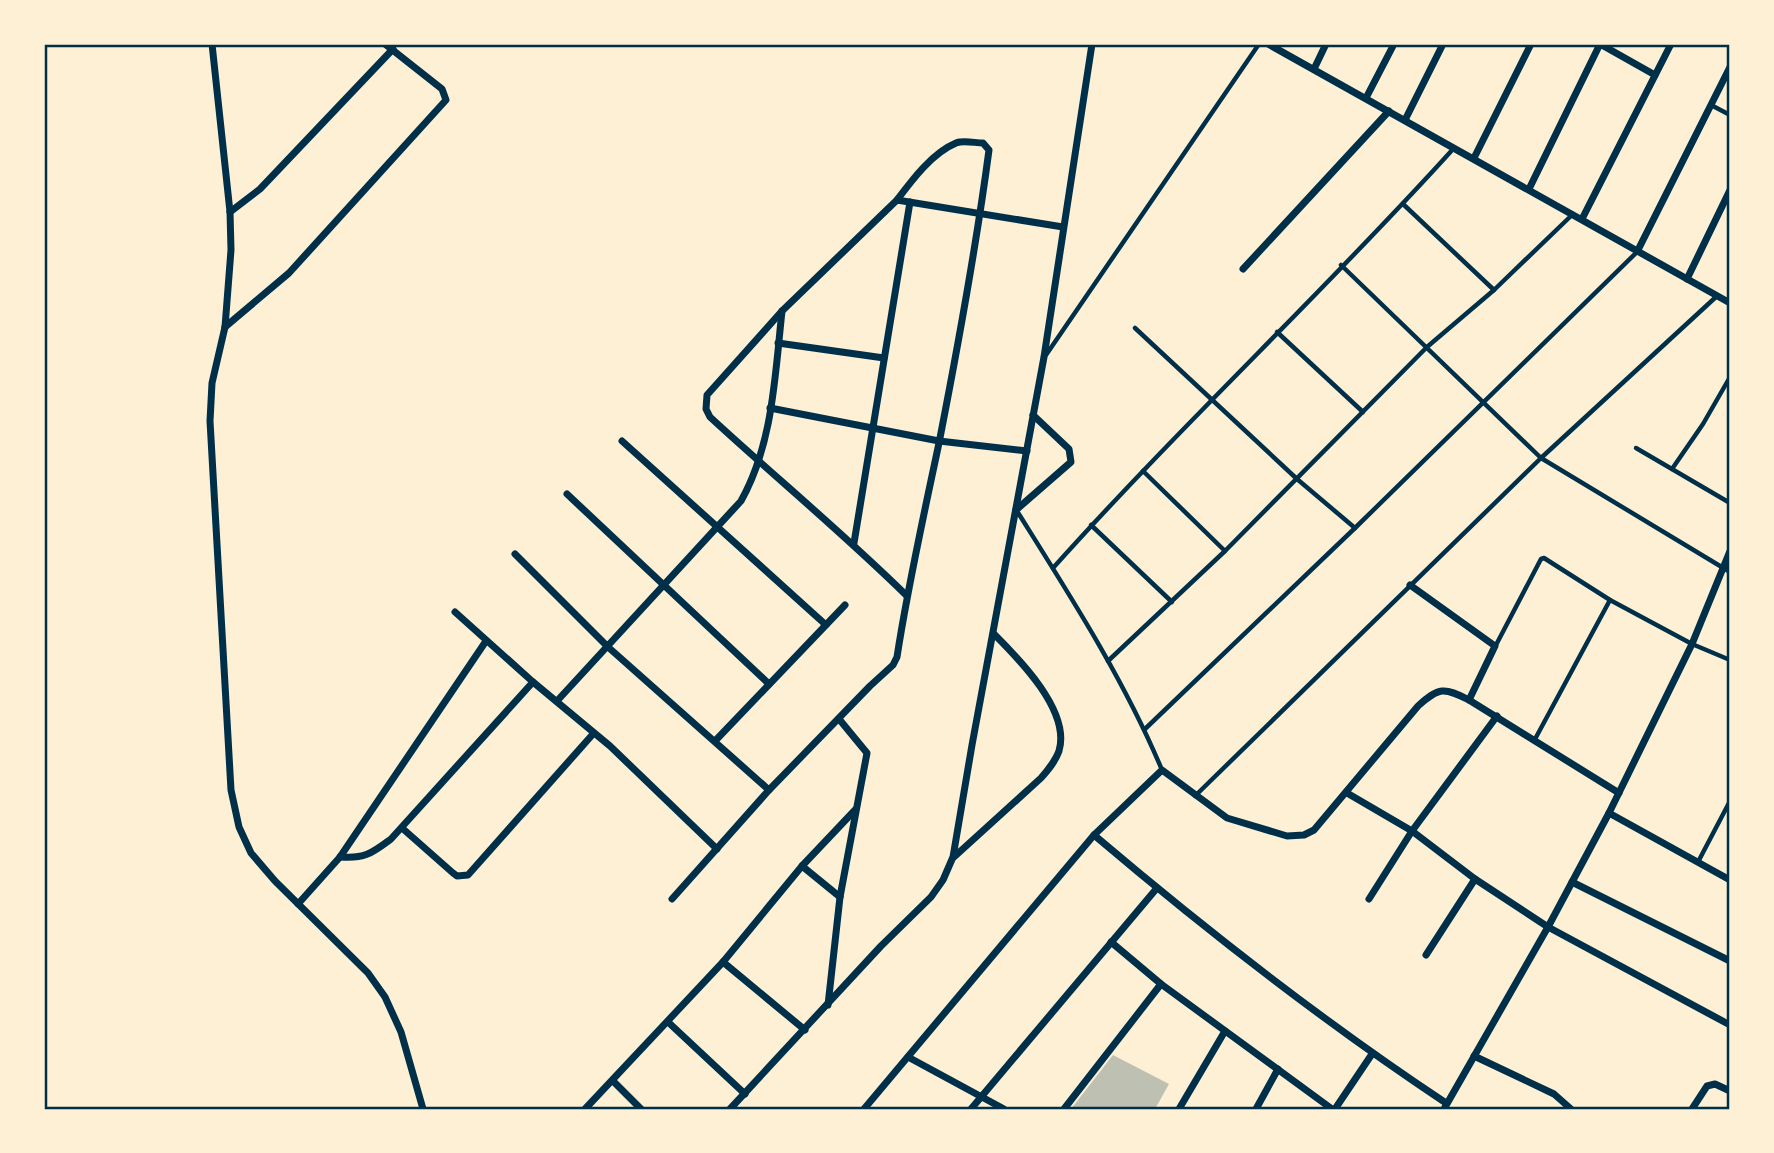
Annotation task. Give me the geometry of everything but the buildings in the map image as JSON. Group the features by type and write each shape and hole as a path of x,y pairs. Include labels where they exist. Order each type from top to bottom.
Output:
{"street":[{"path":"212,44 230,212 231,250 226,327 212,383 210,421 231,790 239,827 251,853 368,973 385,997 401,1031 423,1109"},
{"path":"226,327 289,273 446,100 442,89 385,44"},
{"path":"730,1109 881,946 931,897 954,857 972,745 1044,357 1092,44"},
{"path":"1268,44 1730,303"},
{"path":"1314,69 1326,44"},
{"path":"1366,98 1394,44"},
{"path":"1405,120 1443,44"},
{"path":"1474,158 1531,44"},
{"path":"1529,190 1600,44 1655,75"},
{"path":"1582,219 1671,44"},
{"path":"230,212 261,189 393,49"},
{"path":"1638,250 1730,67"},
{"path":"1242,269 1389,111"},
{"path":"672,899 769,790 893,665 897,657 906,595 939,441 981,214 989,150 983,143 957,142 912,179 897,200 782,311 707,395 706,409 710,417 759,463 854,543 906,595"},
{"path":"1688,278 1730,190"},
{"path":"897,200 1063,227"},
{"path":"854,543 910,202"},
{"path":"557,701 741,501 759,463 770,408 782,311"},
{"path":"778,343 884,358"},
{"path":"770,408 939,441 1027,451"},
{"path":"1016,510 1071,462 1069,449 1033,415"},
{"path":"622,440 826,625"},
{"path":"567,494 769,684"},
{"path":"1094,835 1157,888 1372,1054 1445,1106 1548,927 1609,813 1727,570 1730,551"},
{"path":"515,554 608,647 769,790"},
{"path":"1410,585 1495,646 1469,699"},
{"path":"715,741 845,606"},
{"path":"455,612 610,746 717,849"},
{"path":"954,857 1041,778 1053,764 1059,749 1061,731 1045,693 1027,667 994,634"},
{"path":"298,904 340,857 486,641"},
{"path":"340,857 359,858 372,853 402,828 533,682"},
{"path":"864,1109 1094,835 1162,770 1227,818 1287,836 1304,835 1314,830 1347,793 1418,706 1430,695 1451,690 1619,793"},
{"path":"1369,899 1412,831 1497,716"},
{"path":"828,1006 840,897 867,754 839,719"},
{"path":"402,828 457,876 468,875 593,734"},
{"path":"1347,793 1412,831 1475,879 1548,927 1730,1025"},
{"path":"585,1109 723,962 802,866 855,810"},
{"path":"1609,813 1730,880"},
{"path":"802,866 840,897"},
{"path":"1426,955 1475,879"},
{"path":"1572,882 1730,961"},
{"path":"971,1109 1157,888"},
{"path":"1111,943 1161,984 1334,1109 1372,1054"},
{"path":"723,962 805,1030"},
{"path":"1064,1109 1161,984"},
{"path":"668,1022 745,1094"},
{"path":"1179,1109 1225,1031"},
{"path":"1474,1056 1554,1094 1571,1109"},
{"path":"908,1057 1004,1109"},
{"path":"1256,1109 1278,1069"},
{"path":"613,1081 641,1109"},
{"path":"1692,1109 1707,1086 1715,1084 1730,1091"}],"lane":[{"path":"1044,357 1259,44"},
{"path":"1711,105 1730,115"},
{"path":"1053,568 1091,525 1403,204 1454,148"},
{"path":"1403,204 1494,290"},
{"path":"1108,661 1225,551 1427,347 1494,290 1573,214"},
{"path":"1145,729 1355,528 1638,250"},
{"path":"1341,265 1541,458 1727,570"},
{"path":"1194,796 1541,458 1718,296"},
{"path":"1135,328 1297,479 1355,528"},
{"path":"1277,332 1363,412"},
{"path":"1672,469 1703,424 1730,377"},
{"path":"1636,448 1730,503"},
{"path":"1143,471 1225,551"},
{"path":"1016,510 1108,661 1145,729 1162,770"},
{"path":"1091,525 1172,603"},
{"path":"1495,646 1543,558 1552,561 1610,600 1692,644 1730,660"},
{"path":"1534,742 1610,600"},
{"path":"1698,862 1730,802"}]}
